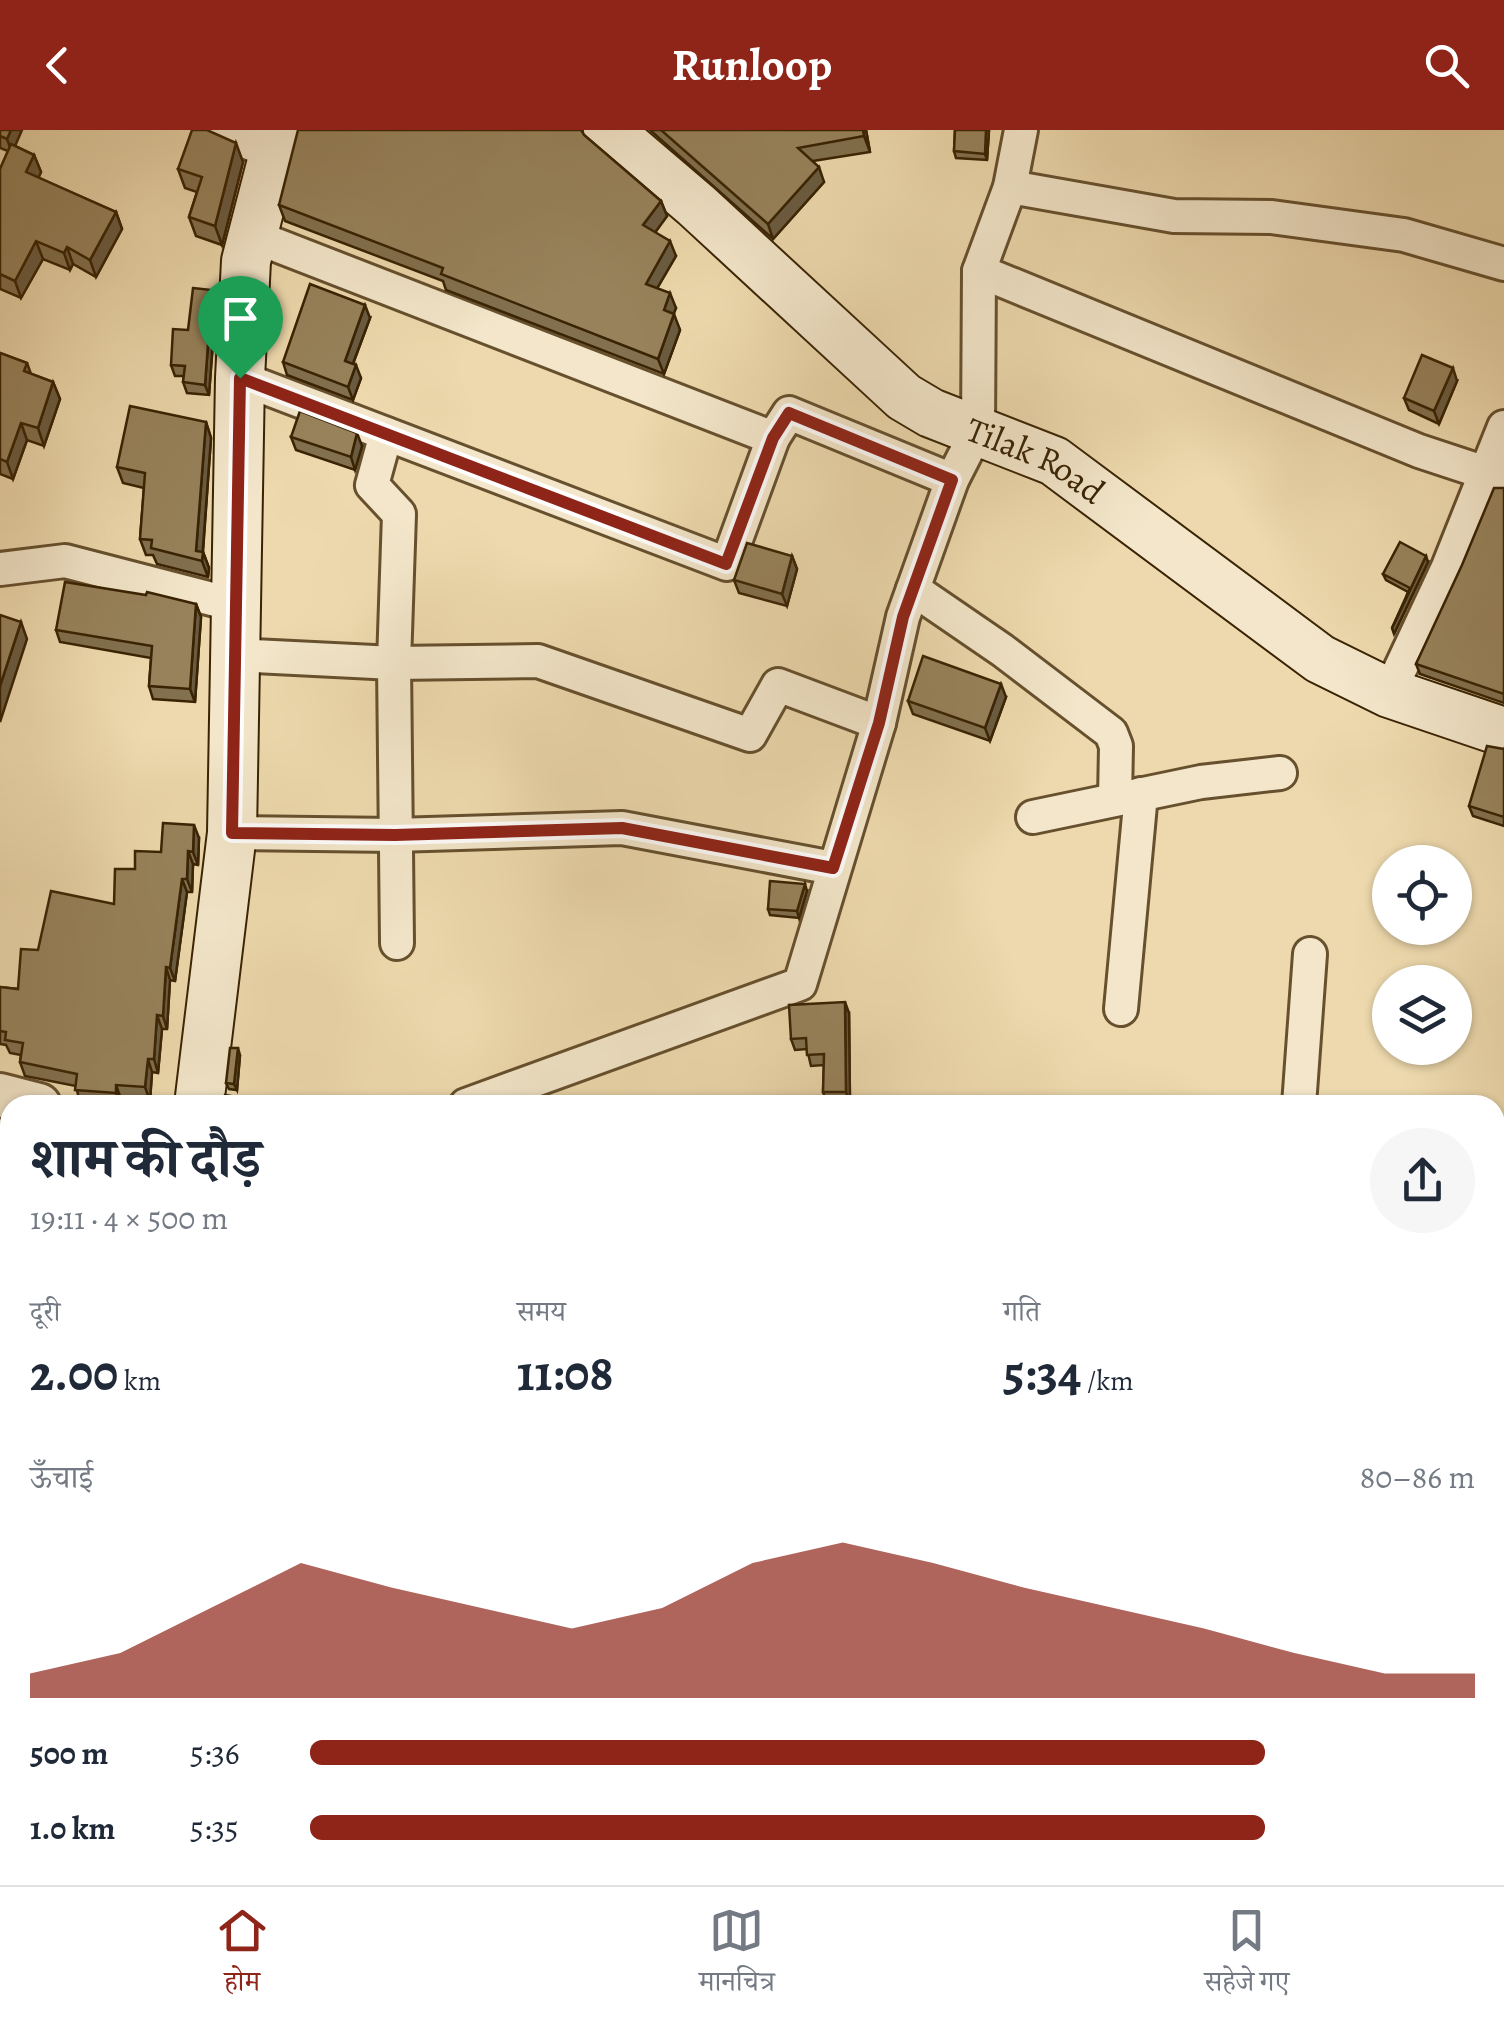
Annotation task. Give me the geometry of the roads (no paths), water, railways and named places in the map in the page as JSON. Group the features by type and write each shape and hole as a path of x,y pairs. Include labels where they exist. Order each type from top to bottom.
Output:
{"main road":[{"name":"Tilak Road","path":"608,130 696,205 904,397 932,413 1054,461 1320,659 1389,693 1504,732"},
{"path":"200,1095 232,833 240,378 246,260 277,142"}],"street":[{"path":"216,130 277,142"},
{"path":"494,1095 800,984 879,723 903,617 952,480 978,429 979,271 1010,187 1020,130"},
{"path":"1010,187 1174,216 1272,217 1404,235 1504,264"},
{"path":"253,236 773,438"},
{"path":"979,271 1419,451 1494,475"},
{"path":"240,378 726,564 773,438 789,413 952,480"},
{"path":"1389,693 1494,475 1504,427"},
{"path":"386,434 372,485 398,514 394,663 397,943"},
{"path":"0,569 65,561 235,605"},
{"path":"913,589 1112,733 1128,796 1122,1010"},
{"path":"234,655 394,663 538,661 750,735 778,684 879,723"},
{"path":"1033,817 1201,782 1280,773"},
{"path":"232,833 395,835 622,828 833,868"},
{"path":"1300,1095 1310,954"}]}
